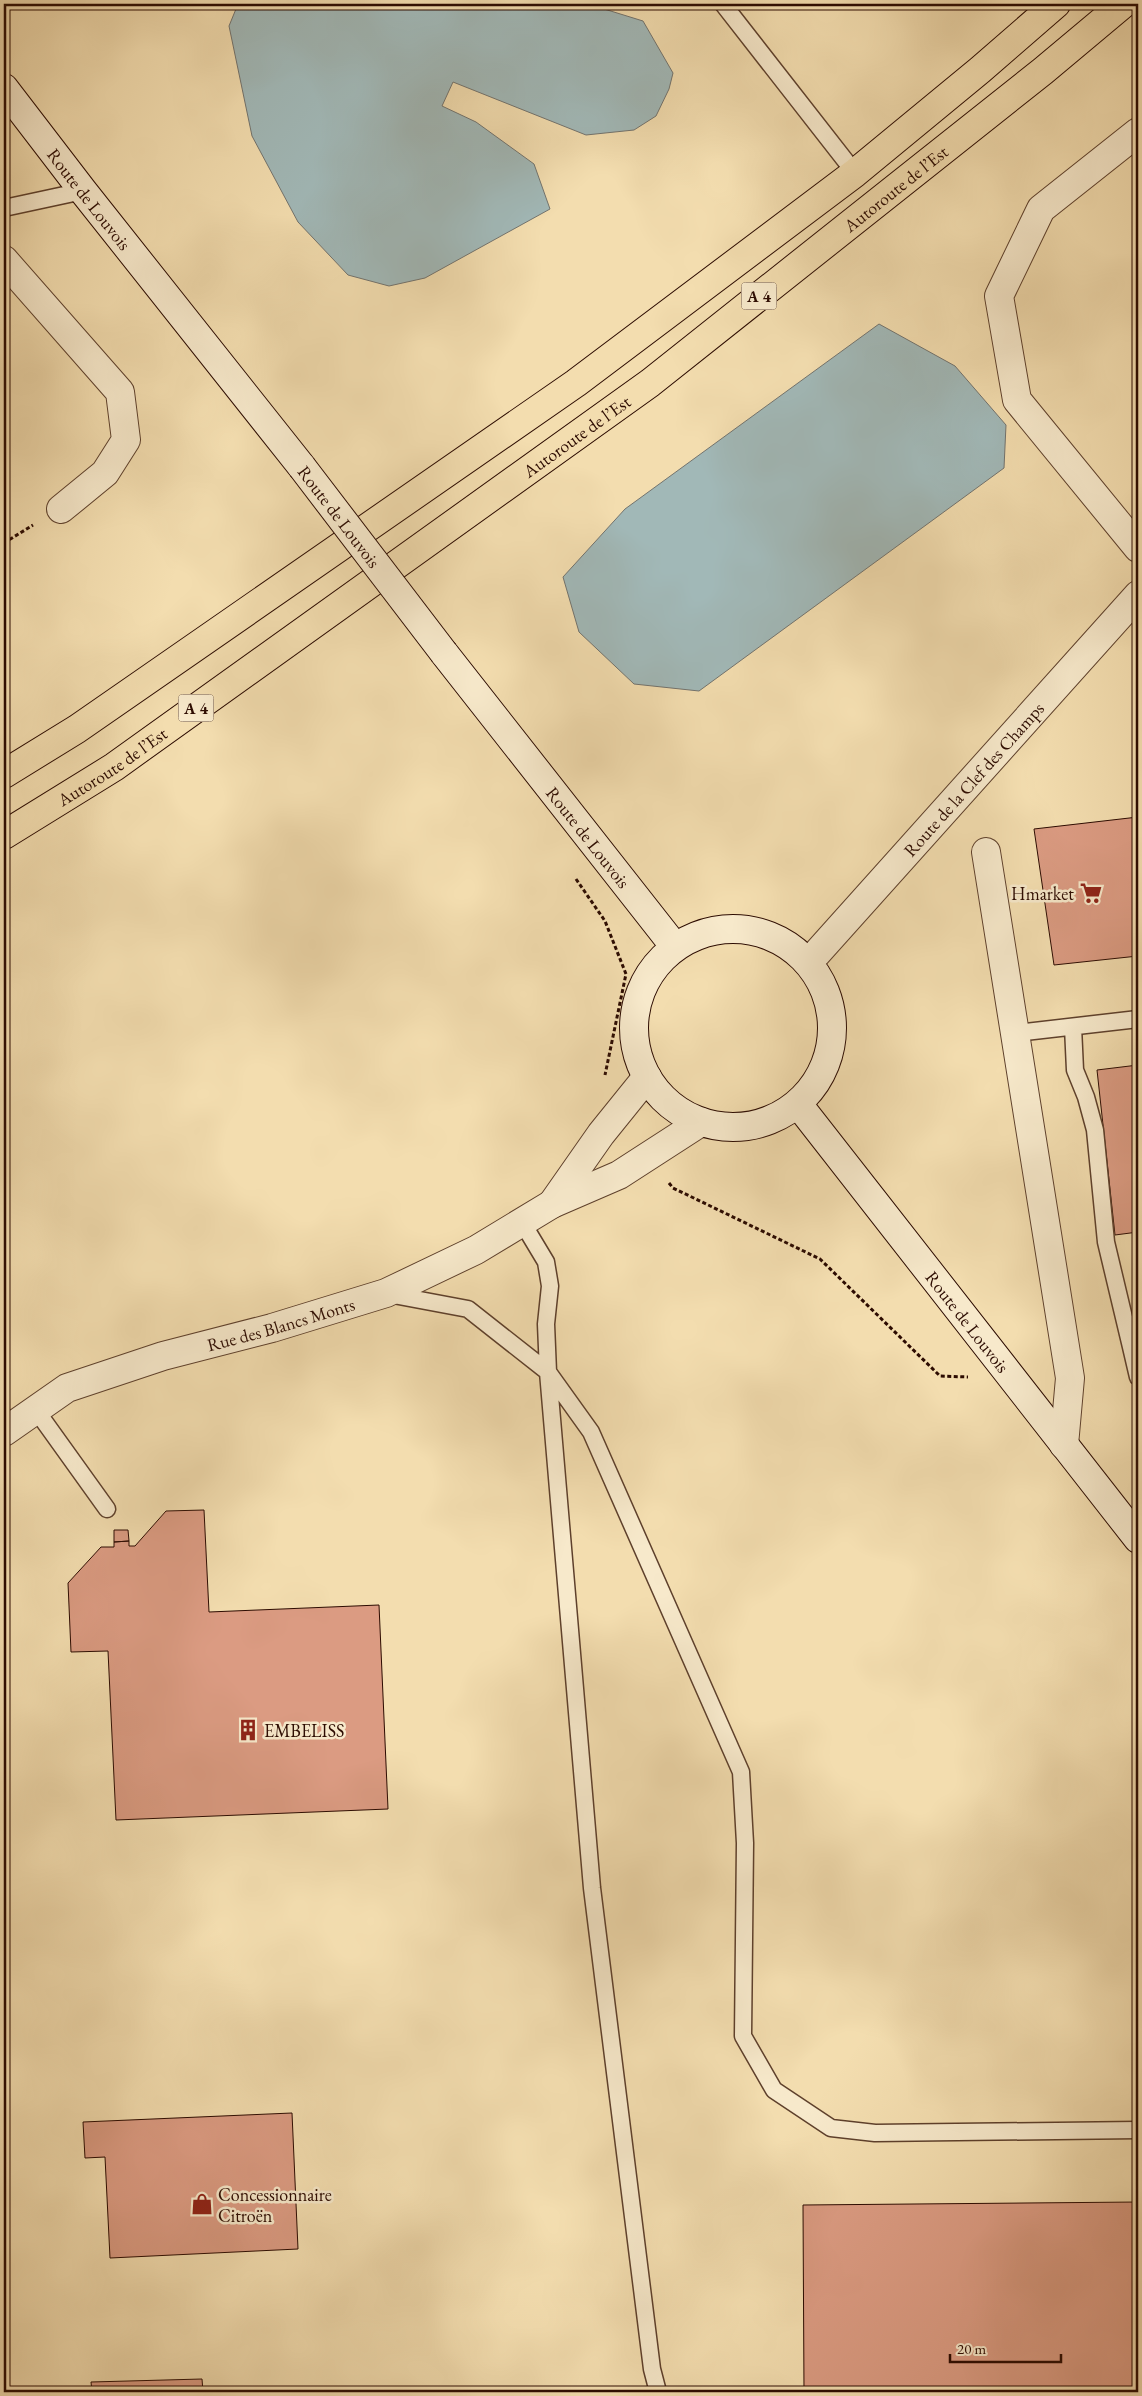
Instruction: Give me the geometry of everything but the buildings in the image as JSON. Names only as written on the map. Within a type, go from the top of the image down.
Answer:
[{"type":"highway","name":"A 4","points":[[4,774],[77,728],[576,383],[855,173],[980,70],[1056,4]]},
{"type":"highway","name":"Autoroute de l’Est","points":[[4,836],[114,767],[650,383],[1036,77],[1123,4]]},
{"type":"street","name":"Route de Louvois","points":[[4,88],[675,946]]},
{"type":"street","points":[[1138,132],[1042,209],[998,296],[1017,400],[1138,548]]},
{"type":"street","points":[[4,260],[120,392],[126,440],[105,473],[61,509]]},
{"type":"street","name":"Route de la Clef des Champs","points":[[809,962],[1138,595]]},
{"type":"street","points":[[986,852],[1070,1378],[1064,1445]]},
{"type":"street","points":[[731,928],[759,931],[787,943],[809,962],[825,989],[833,1019],[830,1051],[818,1080],[798,1104],[768,1121],[735,1128],[701,1122],[679,1112],[661,1097],[647,1077],[638,1058],[634,1040],[634,1021],[640,993],[654,967],[675,946],[701,933],[731,928]]},
{"type":"street","name":"Rue des Blancs Monts","points":[[552,1204],[617,1114],[647,1077]]},
{"type":"street","name":"Route de Louvois","points":[[798,1104],[1138,1539]]},
{"type":"street","name":"Rue des Blancs Monts","points":[[4,1432],[67,1388],[163,1356],[272,1328],[386,1294],[476,1250],[552,1204],[619,1175],[701,1122]]},
{"type":"lane","points":[[723,4],[855,173]]},
{"type":"lane","points":[[4,208],[83,191]]},
{"type":"lane","points":[[1016,1033],[1138,1019]]},
{"type":"lane","points":[[1073,1027],[1075,1070],[1086,1097],[1095,1130],[1106,1242],[1138,1377]]},
{"type":"lane","points":[[522,1222],[546,1262],[550,1286],[546,1324],[548,1372],[592,1888],[652,2368],[658,2392]]},
{"type":"lane","points":[[386,1294],[468,1309],[548,1372],[590,1432],[741,1772],[745,1843],[743,2036],[774,2090],[831,2128],[875,2133],[1138,2130]]},
{"type":"lane","points":[[1131,1347],[1138,1328]]},
{"type":"lane","points":[[36,1410],[107,1509]]},
{"type":"path","points":[[571,872],[605,921],[626,974],[601,1089],[617,1114]]},
{"type":"path","points":[[652,1154],[672,1188],[820,1259],[940,1376],[1012,1378]]},
{"type":"water","points":[[238,4],[588,4],[643,21],[673,73],[669,89],[656,116],[634,130],[586,135],[453,82],[442,106],[476,122],[534,164],[550,209],[425,278],[389,286],[348,275],[298,222],[252,136],[229,26]]},
{"type":"water","points":[[879,324],[955,366],[1006,425],[1004,468],[699,691],[634,684],[579,632],[563,577],[625,509]]},
{"type":"place","name":"Hmarket","points":[[1091,893]]},
{"type":"place","name":"EMBELISS","points":[[248,1730]]},
{"type":"place","name":"Concessionnaire Citroën","points":[[202,2204]]}]
